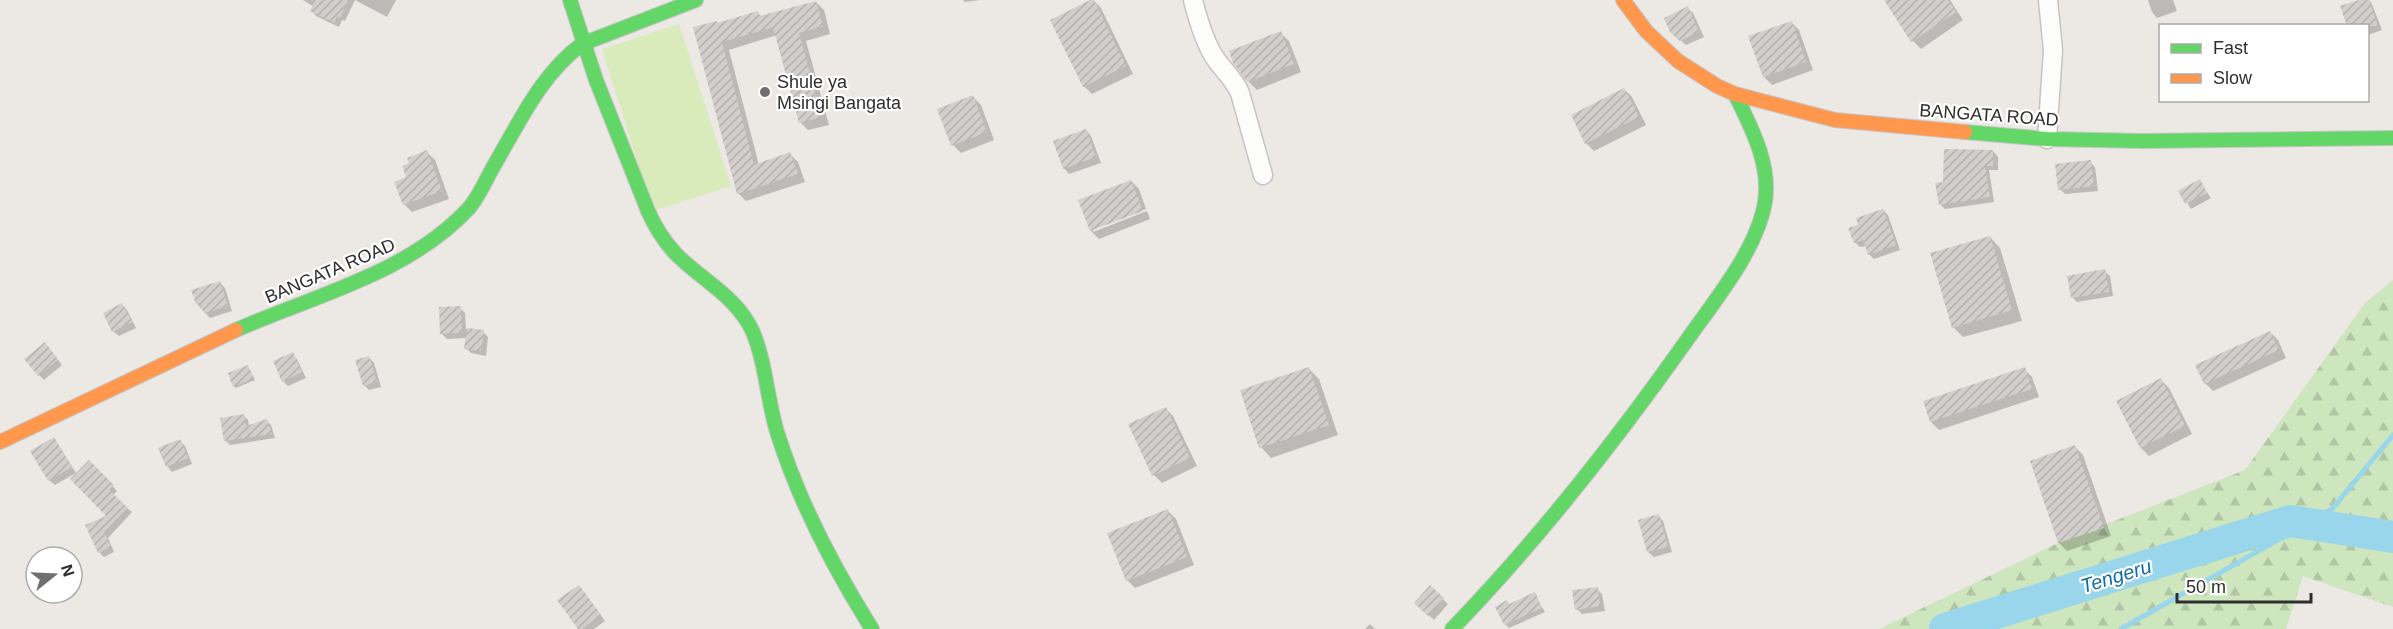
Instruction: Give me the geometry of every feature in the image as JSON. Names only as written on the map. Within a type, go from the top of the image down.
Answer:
[{"type":"street","points":[[570,0],[582,44],[649,212],[665,241],[680,257],[718,286],[738,306],[753,332],[776,428],[792,479],[815,530],[872,629]]},
{"type":"street","name":"BANGATA ROAD","points":[[0,442],[237,329],[391,267],[431,243],[470,207],[542,85],[567,56],[582,44],[696,0]]},
{"type":"street","points":[[1193,0],[1202,31],[1215,57],[1235,82],[1240,93],[1263,175]]},
{"type":"street","name":"BANGATA ROAD","points":[[1623,0],[1646,31],[1678,61],[1717,86],[1735,94],[1835,120],[2047,138],[2143,141],[2393,138]]},
{"type":"street","points":[[2047,138],[2054,50],[2048,0]]},
{"type":"street","points":[[1452,629],[1531,546],[1595,467],[1696,326],[1751,241],[1764,203],[1766,175],[1758,143],[1735,94]]},
{"type":"green space","points":[[679,24],[731,186],[653,211],[602,49]]},
{"type":"green space","points":[[2393,280],[2393,607],[2303,576],[2286,629],[1879,629],[2058,543],[2245,470],[2365,303]]},
{"type":"building","points":[[311,0],[348,0],[340,18],[337,16],[334,23],[310,11],[314,2]]},
{"type":"building","points":[[1094,0],[1126,66],[1083,87],[1050,20]]},
{"type":"building","points":[[1884,0],[1948,0],[1956,12],[1911,42]]},
{"type":"building","points":[[2359,0],[2369,0],[2378,26],[2346,24],[2340,6]]},
{"type":"building","points":[[816,1],[823,27],[799,33],[822,117],[799,123],[773,27],[722,42],[754,165],[790,152],[798,174],[737,194],[693,27],[717,21],[717,23],[758,11],[759,16]]},
{"type":"building","points":[[1688,6],[1699,32],[1680,41],[1670,32],[1664,18]]},
{"type":"building","points":[[1792,21],[1806,62],[1763,77],[1748,36]]},
{"type":"building","points":[[1281,31],[1294,64],[1247,82],[1233,63],[1229,51]]},
{"type":"building","points":[[1624,88],[1639,117],[1585,144],[1571,115]]},
{"type":"building","points":[[973,95],[987,132],[951,146],[937,109]]},
{"type":"building","points":[[1086,129],[1096,157],[1063,169],[1053,141]]},
{"type":"building","points":[[1944,149],[1993,150],[1993,166],[1985,166],[1990,197],[1939,205],[1935,183],[1943,182]]},
{"type":"building","points":[[427,150],[442,191],[403,205],[394,182],[406,177],[402,166],[409,163],[407,158]]},
{"type":"building","points":[[2091,160],[2094,186],[2058,190],[2055,164]]},
{"type":"building","points":[[2200,179],[2207,193],[2185,204],[2178,191]]},
{"type":"building","points":[[1131,180],[1143,211],[1090,231],[1078,200]]},
{"type":"building","points":[[1883,209],[1896,245],[1868,255],[1863,240],[1854,243],[1848,228],[1858,225],[1856,218]]},
{"type":"building","points":[[1990,236],[2012,310],[1952,328],[1930,253]]},
{"type":"building","points":[[2105,269],[2109,292],[2071,298],[2067,276]]},
{"type":"building","points":[[220,281],[228,306],[204,313],[200,303],[196,304],[191,290]]},
{"type":"building","points":[[122,303],[132,322],[112,332],[103,313]]},
{"type":"building","points":[[461,306],[462,333],[440,334],[439,307]]},
{"type":"building","points":[[467,328],[484,330],[481,351],[464,349]]},
{"type":"building","points":[[2270,331],[2279,350],[2204,384],[2195,365]]},
{"type":"building","points":[[45,342],[58,360],[38,376],[24,359]]},
{"type":"building","points":[[293,352],[302,372],[282,382],[273,361]]},
{"type":"building","points":[[369,356],[377,382],[363,386],[355,360]]},
{"type":"building","points":[[248,365],[254,378],[233,387],[228,373]]},
{"type":"building","points":[[1309,367],[1329,425],[1259,448],[1240,390]]},
{"type":"building","points":[[2025,367],[2032,389],[1930,422],[1923,401]]},
{"type":"building","points":[[2161,378],[2185,426],[2140,448],[2116,401]]},
{"type":"building","points":[[1166,407],[1190,458],[1152,476],[1128,424]]},
{"type":"building","points":[[244,414],[246,426],[267,419],[272,434],[224,441],[220,418]]},
{"type":"building","points":[[54,437],[72,467],[48,481],[30,451]]},
{"type":"building","points":[[180,439],[188,458],[166,467],[158,448]]},
{"type":"building","points":[[2075,445],[2104,528],[2058,543],[2030,461]]},
{"type":"building","points":[[89,460],[114,485],[109,490],[127,507],[129,506],[104,532],[111,547],[98,553],[85,525],[106,516],[70,479]]},
{"type":"building","points":[[1168,509],[1187,557],[1126,581],[1107,533]]},
{"type":"building","points":[[1659,514],[1668,547],[1647,552],[1638,520]]},
{"type":"building","points":[[579,585],[601,615],[582,629],[578,629],[557,600]]},
{"type":"building","points":[[1430,585],[1444,598],[1428,616],[1414,603]]},
{"type":"building","points":[[1598,587],[1600,606],[1575,610],[1572,590]]},
{"type":"building","points":[[1535,592],[1542,608],[1504,625],[1495,607],[1507,600],[1509,604]]},
{"type":"waterway","points":[[2121,629],[2332,509],[2393,435]]},
{"type":"waterway","name":"Tengeru","points":[[1945,629],[2290,521],[2393,537]]},
{"type":"traffic: fast","points":[[570,0],[596,80],[654,223],[663,239],[675,253],[727,297],[752,330],[757,342],[777,432],[806,509],[844,582],[872,629]]},
{"type":"traffic: fast","points":[[236,330],[359,281],[418,250],[445,231],[472,204],[531,102],[567,56],[582,44],[696,0]]},
{"type":"traffic: fast","points":[[1452,629],[1546,525],[1604,453],[1710,308],[1744,256],[1760,220],[1766,188],[1758,146],[1735,94]]},
{"type":"traffic: fast","points":[[1965,132],[2047,139],[2143,141],[2393,138]]},
{"type":"traffic: slow","points":[[1623,0],[1646,31],[1678,61],[1717,86],[1735,94],[1835,120],[1965,132]]},
{"type":"traffic: slow","points":[[0,442],[236,330]]},
{"type":"place","name":"Shule ya Msingi Bangata","points":[[765,92]]}]
